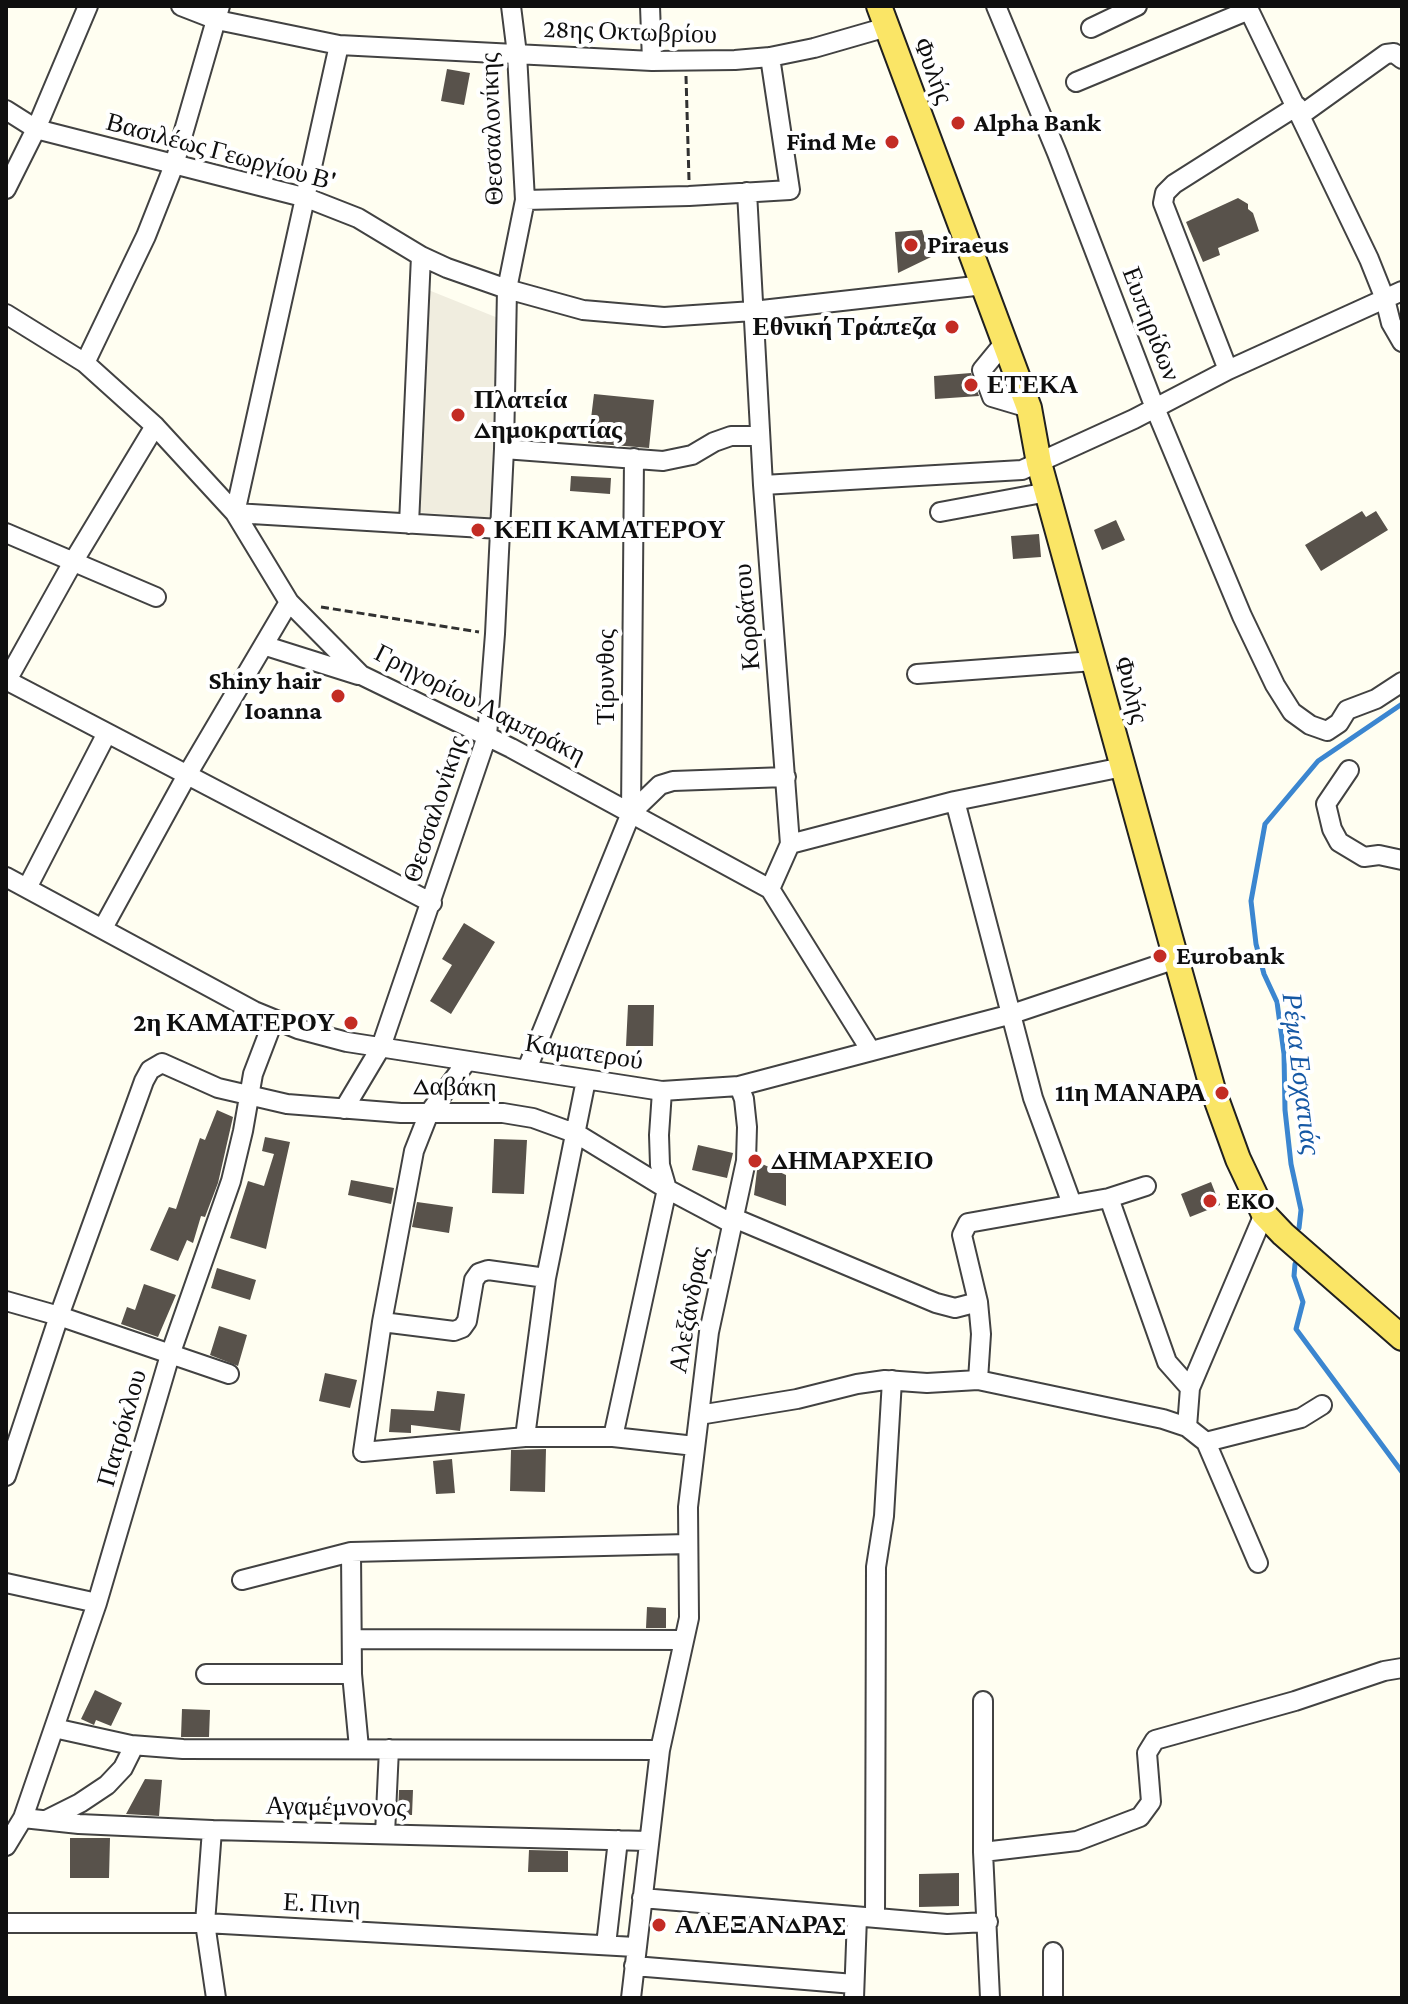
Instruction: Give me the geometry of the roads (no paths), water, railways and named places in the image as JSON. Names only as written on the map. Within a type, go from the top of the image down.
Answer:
[{"type":"main road","name":"Φυλής","points":[[883,17],[1029,408],[1039,463],[1176,959],[1238,1159],[1264,1214],[1402,1338]]},
{"type":"street","points":[[6,189],[36,129],[88,6]]},
{"type":"street","name":"28ης Οκτωβρίου","points":[[181,6],[339,45],[686,62],[770,57],[814,48],[883,17]]},
{"type":"street","name":"Θεσσαλονίκης","points":[[344,1109],[381,1047],[487,736],[504,449],[507,289],[525,200],[517,54],[511,6]]},
{"type":"street","points":[[650,6],[652,61]]},
{"type":"street","name":"Ευπηρίδων","points":[[996,6],[1057,153],[1155,408],[1228,370],[1393,295]]},
{"type":"street","points":[[1091,28],[1137,6]]},
{"type":"street","points":[[1076,82],[1248,8],[1369,259],[1393,295],[1391,323],[1402,342]]},
{"type":"street","points":[[85,363],[146,236],[174,165],[218,13]]},
{"type":"street","points":[[339,45],[235,513],[500,529]]},
{"type":"street","points":[[1228,370],[1163,203],[1165,193],[1174,184],[1386,54],[1394,53],[1402,59]]},
{"type":"street","points":[[525,200],[790,190],[770,57]]},
{"type":"street","name":"Βασιλέως Γεωργίου Β'","points":[[6,110],[36,129],[307,198],[358,218],[421,256],[507,289],[583,310],[664,317],[753,311],[984,285]]},
{"type":"street","name":"Κορδάτου","points":[[747,192],[763,485],[790,844],[770,889]]},
{"type":"street","points":[[409,524],[421,256]]},
{"type":"street","name":"Γρηγορίου Λαμπράκη","points":[[6,314],[85,363],[155,426],[235,513],[289,602],[361,675],[487,736],[770,889],[871,1051]]},
{"type":"street","points":[[763,485],[1022,470],[1155,408],[1242,616],[1275,685],[1292,712],[1310,725],[1327,731],[1339,723],[1347,710],[1376,699],[1402,682]]},
{"type":"street","points":[[155,426],[6,681],[432,903]]},
{"type":"street","points":[[504,449],[663,461],[682,458],[731,436],[760,436]]},
{"type":"street","name":"Τίρυνθος","points":[[527,1069],[631,813],[634,458]]},
{"type":"street","points":[[940,512],[1048,492]]},
{"type":"street","points":[[6,533],[156,597]]},
{"type":"street","points":[[103,928],[187,775],[266,646],[289,602]]},
{"type":"street","points":[[266,646],[361,675]]},
{"type":"street","points":[[917,674],[1094,661]]},
{"type":"street","points":[[27,888],[107,733]]},
{"type":"street","points":[[790,844],[955,801],[1123,767]]},
{"type":"street","points":[[1349,770],[1326,804],[1332,829],[1339,842],[1364,857],[1379,855],[1402,860]]},
{"type":"street","points":[[631,813],[660,785],[673,781],[786,777]]},
{"type":"street","points":[[955,801],[1033,1098],[1072,1204]]},
{"type":"street","name":"Καματερού","points":[[6,877],[254,1011],[298,1029],[381,1047],[662,1091],[739,1086],[1012,1014],[1176,959]]},
{"type":"street","name":"Πατρόκλου","points":[[6,1846],[23,1818],[97,1603],[170,1355],[231,1181],[253,1074],[274,1019]]},
{"type":"street","points":[[467,1061],[429,1113],[414,1151],[382,1322],[363,1452],[525,1437],[613,1437],[695,1446]]},
{"type":"street","name":"Δαβάκη","points":[[59,1316],[144,1081],[150,1070],[158,1065],[168,1065],[218,1088],[287,1104],[521,1115],[577,1134],[667,1189],[734,1221],[936,1303],[955,1308],[978,1302]]},
{"type":"street","points":[[525,1437],[546,1278],[586,1080]]},
{"type":"street","name":"Αλεξάνδρας","points":[[631,1998],[660,1750],[689,1606],[688,1507],[714,1299],[746,1161],[747,1127],[744,1099],[739,1086]]},
{"type":"street","points":[[613,1437],[667,1189],[660,1165],[662,1091]]},
{"type":"street","points":[[978,1380],[981,1334],[978,1302],[962,1235],[968,1223],[1109,1198],[1146,1186]]},
{"type":"street","points":[[1109,1198],[1167,1362],[1190,1388]]},
{"type":"street","points":[[1187,1427],[1190,1388],[1264,1214]]},
{"type":"street","points":[[382,1322],[454,1331],[462,1328],[467,1321],[474,1280],[479,1273],[488,1270],[546,1278]]},
{"type":"street","points":[[6,1301],[229,1374]]},
{"type":"street","points":[[6,1476],[59,1316]]},
{"type":"street","points":[[699,1415],[797,1399],[857,1384],[892,1380],[927,1383],[978,1380],[1163,1419],[1187,1427],[1206,1442],[1258,1563]]},
{"type":"street","points":[[634,1966],[854,1991],[866,1918],[876,1567],[884,1516],[892,1380]]},
{"type":"street","points":[[1206,1442],[1301,1418],[1322,1405]]},
{"type":"street","points":[[242,1580],[351,1552],[688,1544]]},
{"type":"street","points":[[351,1552],[352,1674],[359,1748]]},
{"type":"street","points":[[6,1583],[97,1603]]},
{"type":"street","points":[[352,1639],[684,1640]]},
{"type":"street","points":[[983,1852],[1077,1841],[1140,1817],[1151,1802],[1147,1753],[1155,1740],[1402,1668]]},
{"type":"street","points":[[206,1674],[352,1674]]},
{"type":"street","points":[[983,1701],[983,1852],[990,1998]]},
{"type":"street","points":[[54,1728],[131,1745],[183,1749],[660,1750]]},
{"type":"street","points":[[46,1820],[107,1785],[123,1768],[132,1750],[131,1745]]},
{"type":"street","points":[[385,1834],[389,1749]]},
{"type":"street","name":"Αγαμέμνονος","points":[[23,1818],[212,1830],[648,1841]]},
{"type":"street","points":[[212,1830],[205,1923],[216,1998]]},
{"type":"street","points":[[606,1945],[618,1840]]},
{"type":"street","points":[[642,1898],[866,1918],[961,1924],[988,1922]]},
{"type":"street","name":"Ε. Πινη","points":[[6,1923],[205,1923],[635,1947]]},
{"type":"street","points":[[1053,1952],[1053,1998]]},
{"type":"waterway","name":"Ρέμα Εσχατιάς","points":[[1299,1228],[1301,1210],[1291,1164],[1285,1110],[1284,1054],[1277,1002],[1264,974],[1256,944],[1251,901],[1265,824],[1318,761],[1402,704]]},
{"type":"waterway","name":"Ρέμα Εσχατιάς","points":[[1295,1264],[1294,1276],[1303,1302],[1296,1329],[1402,1472]]},
{"type":"place","name":"Alpha Bank","points":[[958,123]]},
{"type":"place","name":"Find Me","points":[[892,142]]},
{"type":"place","name":"Piraeus","points":[[911,245]]},
{"type":"place","name":"Εθνική Τράπεζα","points":[[952,327]]},
{"type":"place","name":"ΕΤΕΚΑ","points":[[971,385]]},
{"type":"place","name":"Πλατεία Δημοκρατίας","points":[[458,415]]},
{"type":"place","name":"ΚΕΠ ΚΑΜΑΤΕΡΟΥ","points":[[478,530]]},
{"type":"place","name":"Shiny hair Ioanna","points":[[338,696]]},
{"type":"place","name":"Eurobank","points":[[1160,956]]},
{"type":"place","name":"2η ΚΑΜΑΤΕΡΟΥ","points":[[351,1023]]},
{"type":"place","name":"11η ΜΑΝΑΡΑ","points":[[1222,1093]]},
{"type":"place","name":"ΔΗΜΑΡΧΕΙΟ","points":[[755,1161]]},
{"type":"place","name":"EKO","points":[[1210,1201]]},
{"type":"place","name":"ΑΛΕΞΑΝΔΡΑΣ","points":[[659,1925]]}]
